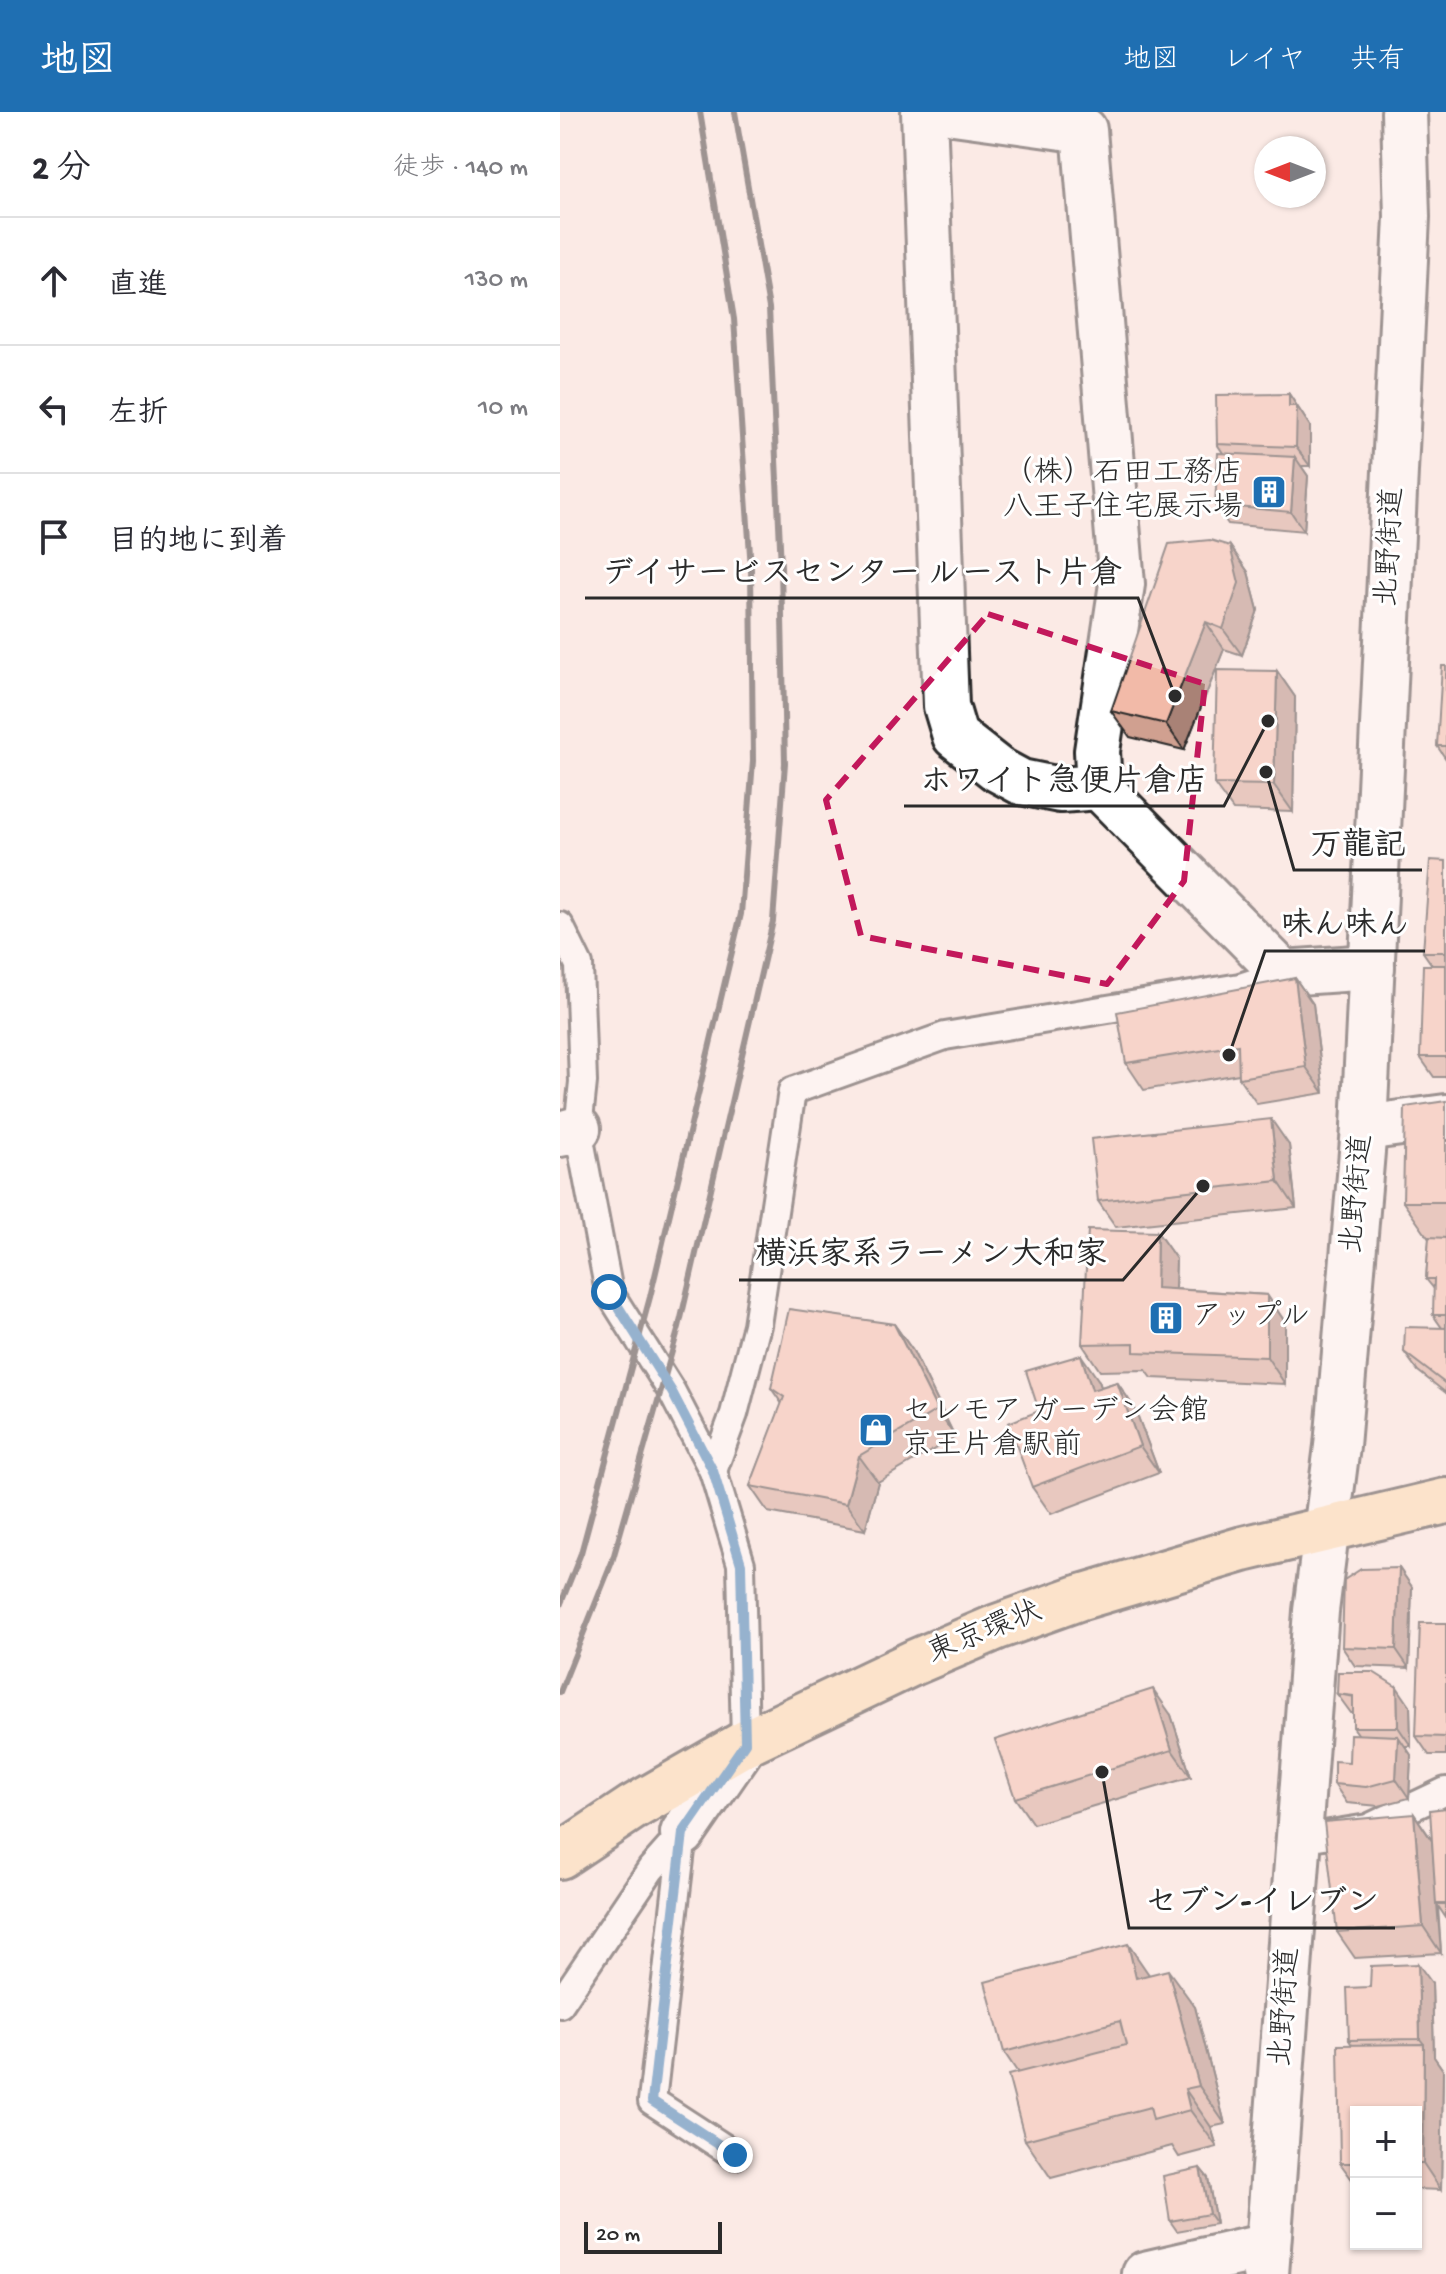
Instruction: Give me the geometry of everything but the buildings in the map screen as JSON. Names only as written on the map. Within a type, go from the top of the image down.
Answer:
[{"type":"highway","name":"東京環状","points":[[560,1856],[632,1808],[745,1743],[915,1662],[997,1627],[1078,1598],[1243,1549],[1446,1501]]},
{"type":"street","points":[[924,112],[946,706],[955,736],[1021,782],[1060,790],[1099,787]]},
{"type":"street","points":[[954,112],[1084,130],[1122,584],[1097,751],[1099,787],[1283,973],[1372,967]]},
{"type":"street","name":"北野街道","points":[[1267,2260],[1316,1611],[1337,1446],[1364,1128],[1407,217],[1404,112]]},
{"type":"street","points":[[1364,1128],[1446,1117]]},
{"type":"street","points":[[683,1833],[745,1743]]},
{"type":"street","points":[[1145,2274],[1267,2260]]},
{"type":"lane","points":[[560,926],[579,965],[583,1082],[569,1132],[609,1292],[672,1392],[713,1471],[741,1564],[745,1743]]},
{"type":"lane","points":[[713,1471],[734,1414],[757,1325],[792,1091],[945,1036],[1240,987],[1283,973]]},
{"type":"lane","points":[[1299,1839],[1368,1828],[1446,1791]]},
{"type":"lane","points":[[560,2004],[651,1869],[683,1833]]},
{"type":"lane","points":[[683,1833],[652,2101],[735,2155]]},
{"type":"highlighted area","points":[[988,614],[1205,684],[1184,881],[1107,984],[861,936],[826,800]]},
{"type":"railway","points":[[560,1606],[581,1553],[650,1297],[741,914],[753,761],[751,569],[734,319],[700,112]]},
{"type":"railway","points":[[560,1692],[612,1562],[679,1327],[773,921],[785,763],[781,567],[769,308],[735,112]]},
{"type":"place","name":"（株）石田工務店 八王子住宅展示場","points":[[1269,492]]},
{"type":"place","name":"デイサービスセンター ルースト片倉","points":[[1175,696]]},
{"type":"place","name":"ホワイト急便片倉店","points":[[1268,721]]},
{"type":"place","name":"万龍記","points":[[1266,772]]},
{"type":"place","name":"味ん味ん","points":[[1229,1055]]},
{"type":"place","name":"横浜家系ラーメン大和家","points":[[1203,1186]]},
{"type":"place","name":"アップル","points":[[1166,1318]]},
{"type":"place","name":"セレモア ガーデン会館 京王片倉駅前","points":[[876,1430]]},
{"type":"place","name":"セブン-イレブン","points":[[1102,1772]]},
{"type":"route","points":[[609,1292],[672,1392],[713,1471],[741,1564],[745,1743],[683,1833],[652,2101],[735,2155]]}]
